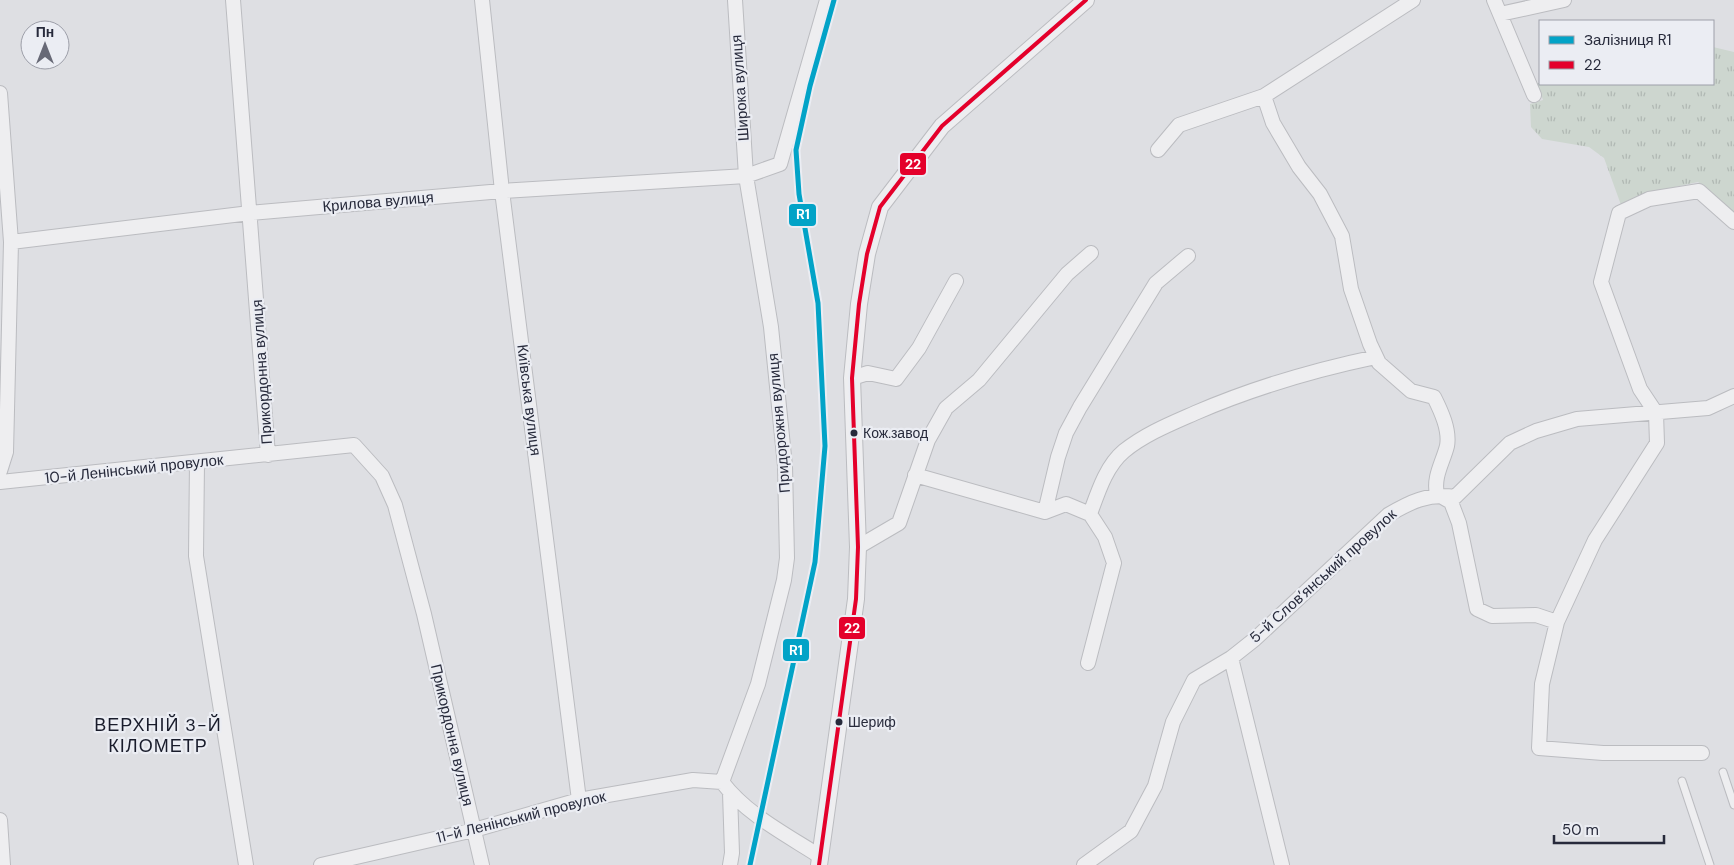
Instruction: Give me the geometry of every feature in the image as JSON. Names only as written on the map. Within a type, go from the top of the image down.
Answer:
[{"type":"street","name":"Прикордонна вулиця","points":[[233,0],[268,454],[354,445],[382,476],[395,505],[424,614],[482,865]]},
{"type":"street","name":"Київська вулиця","points":[[482,0],[502,191],[579,800]]},
{"type":"street","name":"Широка вулиця","points":[[734,0],[746,176]]},
{"type":"street","points":[[746,176],[780,164],[827,0]]},
{"type":"street","points":[[726,788],[760,818],[820,861],[856,599],[858,547],[852,378],[866,256],[880,207],[942,126],[1086,0]]},
{"type":"street","points":[[1158,150],[1179,125],[1264,96],[1413,0]]},
{"type":"street","points":[[1494,0],[1534,95]]},
{"type":"street","points":[[1500,14],[1564,0]]},
{"type":"street","points":[[0,93],[11,242],[6,452],[0,471]]},
{"type":"street","points":[[1264,96],[1273,123],[1299,167],[1320,194],[1342,236],[1351,289],[1379,363],[1411,391],[1434,398],[1444,417],[1448,443],[1435,484],[1437,494],[1451,502],[1459,523],[1477,609],[1492,616],[1536,615],[1557,622]]},
{"type":"street","name":"Крилова вулиця","points":[[11,242],[250,213],[502,191],[746,176]]},
{"type":"street","name":"Придорожня вулиця","points":[[730,865],[732,853],[726,788],[758,684],[784,580],[787,558],[785,466],[771,327],[746,176]]},
{"type":"street","points":[[1702,752],[1603,752],[1539,748],[1542,684],[1557,622],[1595,540],[1656,443],[1656,413],[1640,389],[1602,282],[1619,213],[1649,199],[1699,190],[1734,222]]},
{"type":"street","points":[[858,547],[899,523],[928,440],[946,408],[979,380],[1067,274],[1091,253]]},
{"type":"street","points":[[1045,512],[1066,433],[1080,407],[1156,283],[1188,256]]},
{"type":"street","points":[[852,378],[868,373],[896,379],[919,348],[956,281]]},
{"type":"street","points":[[1090,514],[1100,486],[1117,459],[1124,452],[1160,428],[1237,395],[1324,368],[1376,357]]},
{"type":"street","points":[[1656,413],[1708,408],[1734,396]]},
{"type":"street","name":"5-й Слов’янський провулок","points":[[1084,865],[1132,831],[1155,786],[1173,722],[1194,680],[1231,658],[1388,515],[1413,500],[1437,494],[1455,497],[1510,443],[1536,431],[1577,419],[1656,413]]},
{"type":"street","name":"10-й Ленінський провулок","points":[[0,482],[268,454]]},
{"type":"street","points":[[197,462],[196,556],[246,865]]},
{"type":"street","points":[[915,475],[1045,512],[1066,504],[1090,514],[1104,537],[1114,563],[1088,663]]},
{"type":"street","points":[[1231,658],[1282,865]]},
{"type":"street","name":"11-й Ленінський провулок","points":[[321,865],[474,830],[579,800],[693,780],[726,788]]},
{"type":"street","points":[[0,820],[3,865]]},
{"type":"lane","points":[[1723,772],[1734,805]]},
{"type":"lane","points":[[1682,781],[1710,865]]},
{"type":"green space","points":[[1714,47],[1734,52],[1734,213],[1698,182],[1647,193],[1621,205],[1604,158],[1589,147],[1542,139],[1531,127],[1530,104],[1543,100],[1537,83],[1539,85],[1714,85]]},
{"type":"rail line","name":"R1","points":[[750,865],[815,562],[825,446],[818,303],[799,194],[796,150],[810,86],[834,0]]},
{"type":"transit line","name":"22","points":[[819,865],[856,599],[858,547],[852,378],[859,304],[867,254],[880,207],[942,126],[1086,0]]},
{"type":"place","name":"Кож.завод","points":[[854,433]]},
{"type":"place","name":"Шериф","points":[[839,722]]},
{"type":"district","name":"ВЕРХНІЙ 3-Й КІЛОМЕТР","points":[[158,735]]}]
